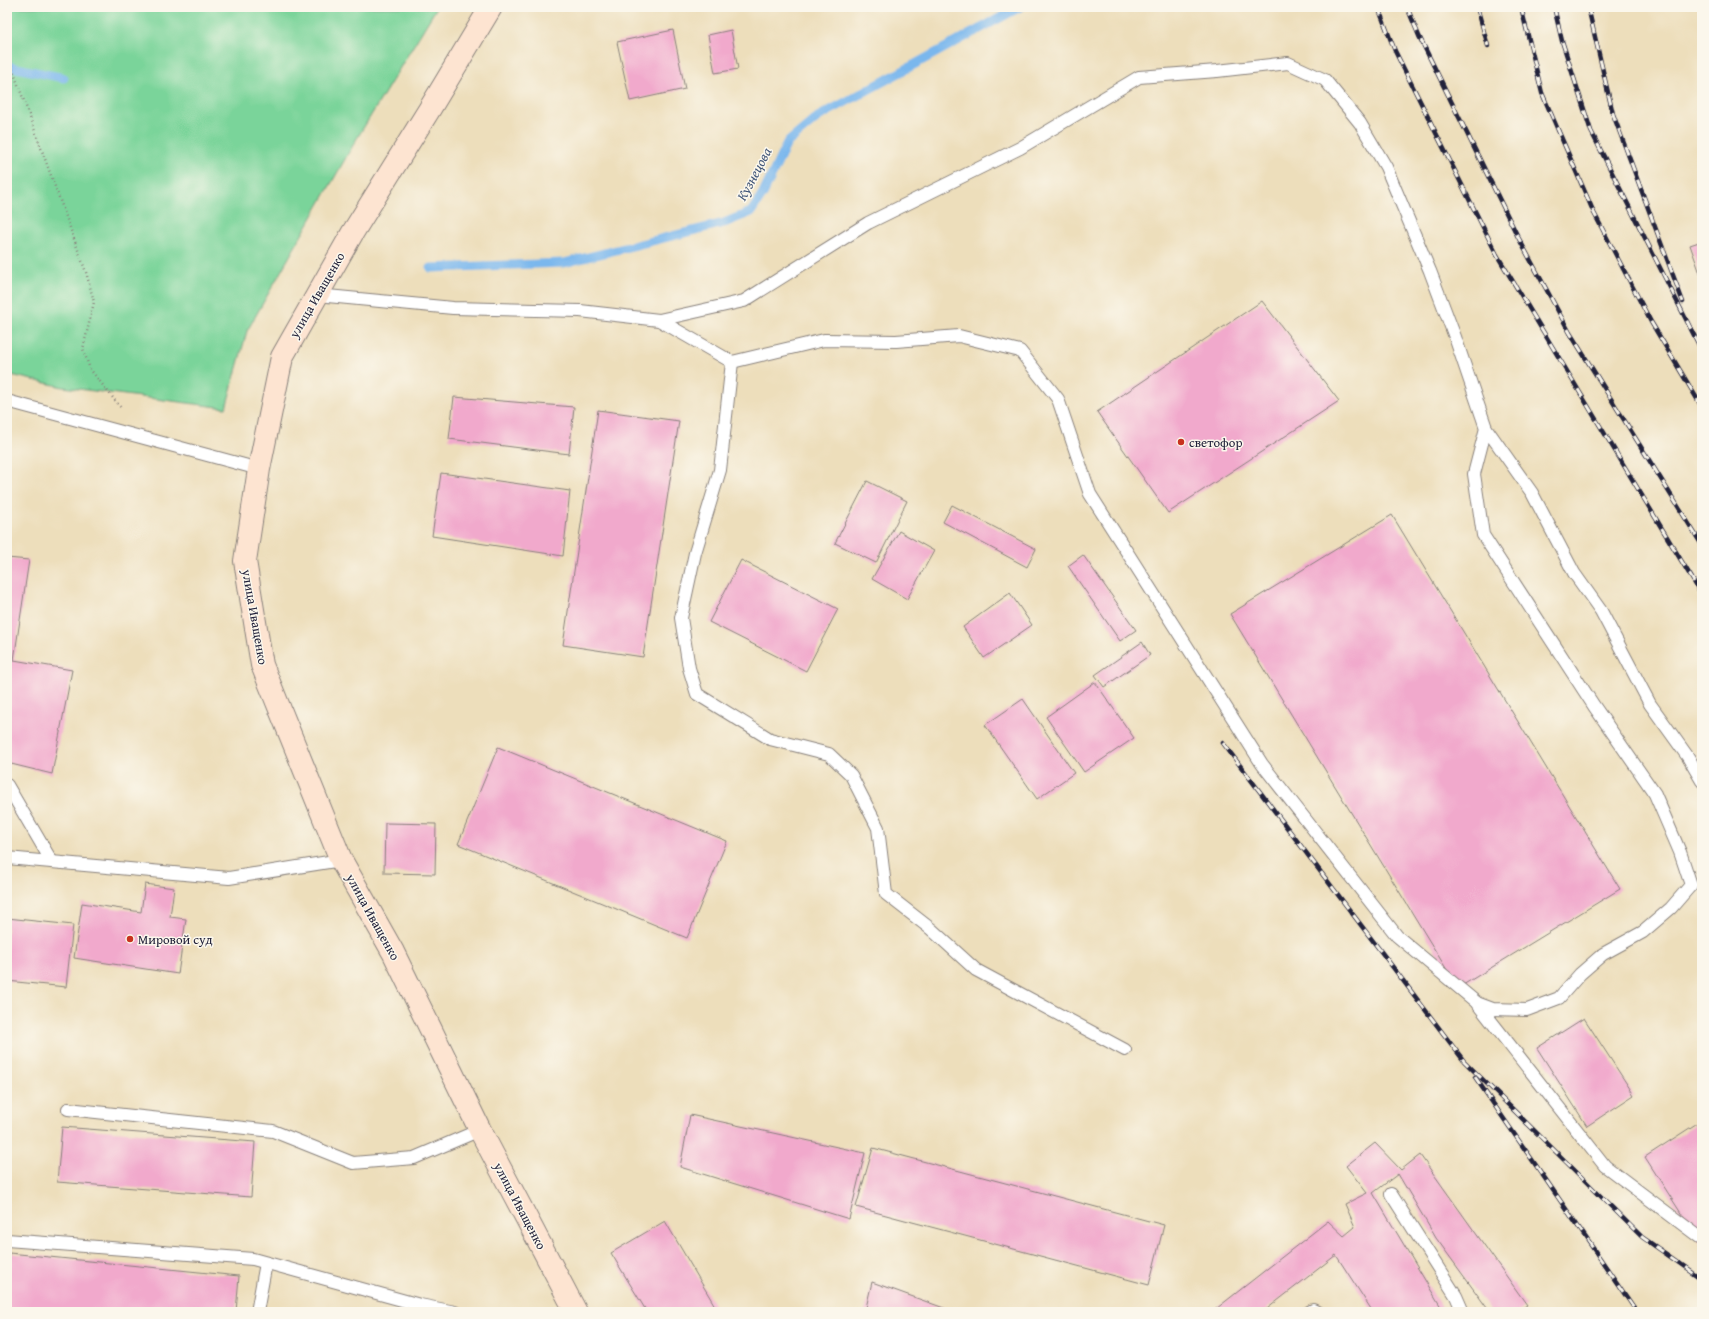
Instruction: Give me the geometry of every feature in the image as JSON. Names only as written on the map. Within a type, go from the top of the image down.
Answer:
[{"type":"main road","name":"улица Иващенко","points":[[491,7],[353,232],[282,357],[259,469],[245,561],[262,665],[341,860],[393,952],[480,1130],[576,1312]]},
{"type":"lane","points":[[317,295],[453,308],[580,311],[659,320],[744,301],[868,223],[1020,148],[1139,77],[1217,72],[1288,63],[1325,80],[1360,124],[1386,167],[1455,337],[1486,428],[1532,493],[1574,573],[1601,611],[1650,704],[1688,757],[1702,781]]},
{"type":"lane","points":[[659,320],[732,362],[824,340],[896,341],[959,336],[1020,351],[1058,399],[1090,494],[1262,764],[1397,936],[1476,1002],[1605,1166],[1702,1239]]},
{"type":"lane","points":[[732,362],[720,470],[695,553],[681,618],[689,668],[697,694],[770,739],[829,754],[851,776],[878,828],[886,894],[930,929],[976,970],[1125,1050]]},
{"type":"lane","points":[[7,401],[259,469]]},
{"type":"lane","points":[[1476,1002],[1493,1009],[1527,1010],[1559,998],[1580,974],[1603,954],[1643,932],[1671,908],[1691,885],[1680,852],[1655,794],[1594,706],[1483,535],[1474,474],[1486,428]]},
{"type":"lane","points":[[7,785],[52,862]]},
{"type":"lane","points":[[7,858],[229,878],[341,860]]},
{"type":"lane","points":[[68,1109],[273,1131],[353,1163],[414,1158],[480,1130]]},
{"type":"lane","points":[[1391,1194],[1456,1296],[1463,1312]]},
{"type":"lane","points":[[7,1240],[253,1259],[420,1305],[455,1312]]},
{"type":"lane","points":[[257,1312],[266,1263]]},
{"type":"lane","points":[[1309,1312],[1312,1310],[1317,1312]]},
{"type":"path","points":[[7,54],[86,272],[94,302],[82,349],[90,369],[143,437]]},
{"type":"green space","points":[[7,7],[437,7],[356,140],[247,331],[226,408],[63,387],[7,374]]},
{"type":"building","points":[[673,30],[685,89],[630,101],[617,42]]},
{"type":"building","points":[[731,30],[738,69],[715,73],[708,35]]},
{"type":"building","points":[[1702,241],[1702,279],[1690,245]]},
{"type":"building","points":[[1262,301],[1339,401],[1168,513],[1097,412]]},
{"type":"building","points":[[454,397],[574,407],[569,454],[449,439]]},
{"type":"building","points":[[598,410],[679,421],[643,657],[563,645]]},
{"type":"building","points":[[441,473],[570,491],[563,556],[432,536]]},
{"type":"building","points":[[867,481],[907,501],[876,563],[835,543]]},
{"type":"building","points":[[952,505],[1036,549],[1027,567],[943,522]]},
{"type":"building","points":[[1392,515],[1620,889],[1458,988],[1230,614]]},
{"type":"building","points":[[899,531],[934,551],[907,599],[872,579]]},
{"type":"building","points":[[1083,555],[1136,630],[1120,641],[1068,566]]},
{"type":"building","points":[[7,558],[29,560],[14,660],[72,670],[52,774],[7,763],[7,699],[9,668],[7,667]]},
{"type":"building","points":[[741,560],[838,609],[806,671],[709,622]]},
{"type":"building","points":[[1010,593],[1032,625],[984,658],[963,627]]},
{"type":"building","points":[[1142,642],[1150,655],[1104,687],[1095,675]]},
{"type":"building","points":[[1095,682],[1134,738],[1084,772],[1046,717]]},
{"type":"building","points":[[1023,699],[1074,773],[1037,799],[985,725]]},
{"type":"building","points":[[498,747],[727,841],[687,938],[458,844]]},
{"type":"building","points":[[385,823],[436,824],[435,874],[384,873]]},
{"type":"building","name":"Мировой суд","points":[[145,884],[174,888],[170,917],[186,919],[178,974],[74,958],[82,903],[141,912]]},
{"type":"building","points":[[7,918],[73,925],[66,987],[7,981]]},
{"type":"building","points":[[1584,1018],[1634,1095],[1587,1126],[1537,1048]]},
{"type":"building","points":[[690,1115],[865,1153],[849,1219],[680,1167]]},
{"type":"building","points":[[1702,1120],[1702,1246],[1645,1157]]},
{"type":"building","points":[[62,1127],[255,1142],[251,1197],[57,1182]]},
{"type":"building","points":[[1375,1143],[1401,1170],[1420,1155],[1527,1305],[1517,1312],[1490,1312],[1436,1238],[1398,1174],[1373,1193],[1444,1312],[1373,1312],[1336,1255],[1263,1312],[1212,1312],[1328,1221],[1344,1236],[1355,1227],[1345,1204],[1367,1193],[1346,1166]]},
{"type":"building","points":[[873,1148],[1164,1225],[1149,1285],[856,1207]]},
{"type":"building","points":[[665,1221],[715,1306],[704,1312],[647,1312],[611,1253]]},
{"type":"building","points":[[9,1253],[239,1276],[236,1312],[7,1312],[7,1276]]},
{"type":"building","points":[[872,1282],[955,1312],[865,1312]]},
{"type":"waterway","name":"Кузнецова","points":[[431,268],[564,263],[724,223],[751,212],[763,194],[787,143],[818,117],[1020,7]]},
{"type":"waterway","name":"Кузнецова","points":[[7,66],[64,78]]},
{"type":"railway","points":[[1378,7],[1395,51],[1497,255],[1702,595]]},
{"type":"railway","points":[[1407,7],[1419,36],[1518,237],[1570,333],[1702,545]]},
{"type":"railway","points":[[1477,7],[1488,46]]},
{"type":"railway","points":[[1521,7],[1542,93],[1594,213],[1651,322],[1702,407]]},
{"type":"railway","points":[[1554,7],[1562,41],[1591,131],[1702,351]]},
{"type":"railway","points":[[1588,7],[1613,114],[1683,302]]},
{"type":"railway","points":[[1223,743],[1464,1061],[1642,1237],[1702,1279]]},
{"type":"railway","points":[[1475,1077],[1637,1312]]},
{"type":"place","name":"светофор","points":[[1181,442]]},
{"type":"place","name":"Мировой суд","points":[[130,939]]}]
